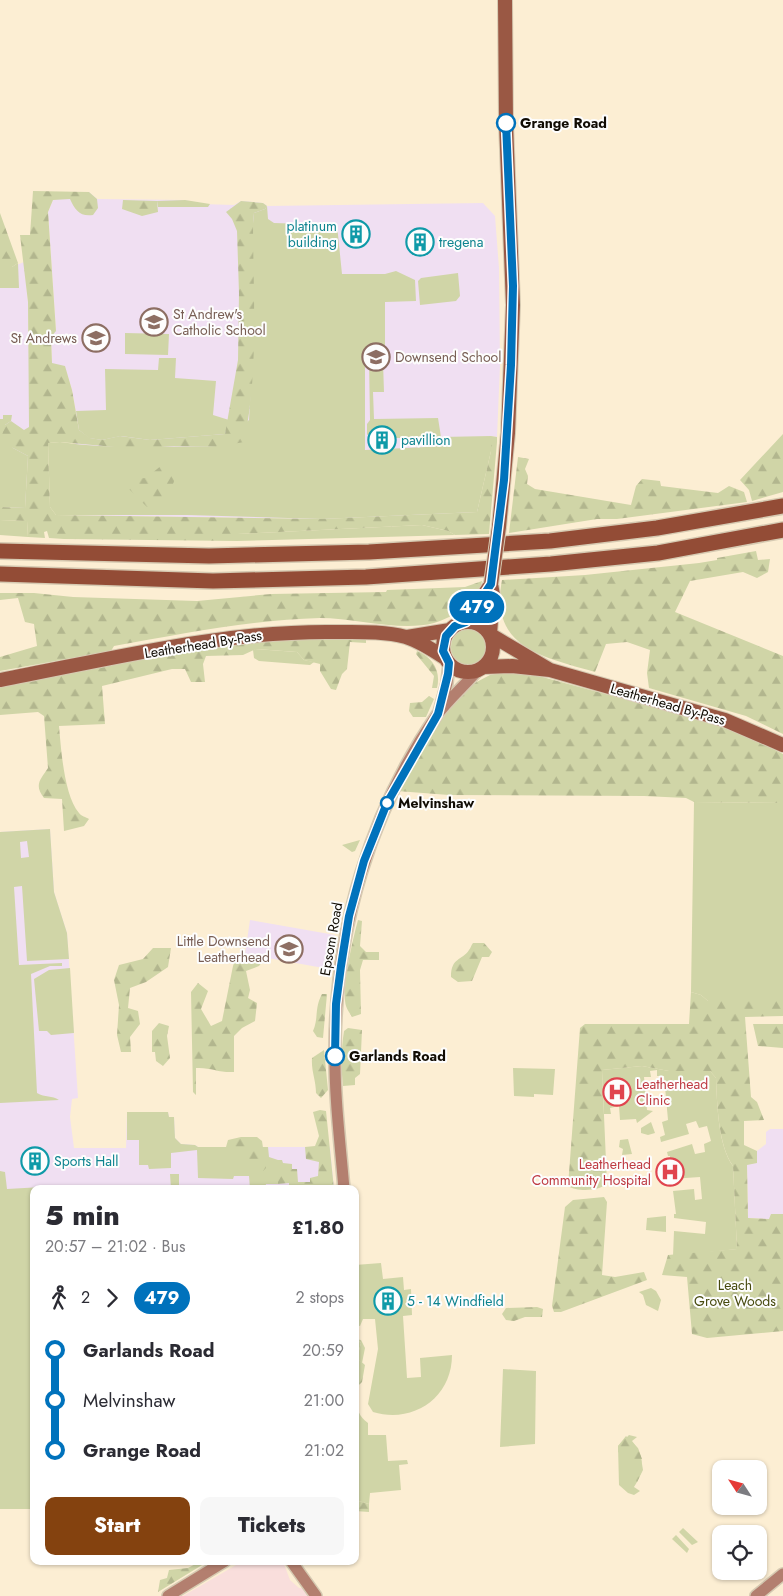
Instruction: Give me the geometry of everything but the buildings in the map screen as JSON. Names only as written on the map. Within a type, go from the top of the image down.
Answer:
[{"type":"highway","points":[[491,584],[466,622],[450,630],[443,643],[447,661],[462,672],[481,669],[493,652],[490,635],[491,584],[499,527],[508,434],[513,305],[506,123],[505,0]]},
{"type":"highway","points":[[0,552],[199,556],[369,552],[550,541],[657,528],[783,506]]},
{"type":"highway","points":[[0,574],[213,581],[366,577],[551,564],[639,555],[783,530]]},
{"type":"highway","points":[[0,583],[30,576]]},
{"type":"highway","points":[[466,622],[480,624],[490,635]]},
{"type":"highway","name":"Leatherhead By-Pass","points":[[0,680],[247,636],[316,632],[367,632],[407,637],[450,630]]},
{"type":"highway","name":"Leatherhead By-Pass","points":[[490,635],[550,670]]},
{"type":"highway","name":"Leatherhead By-Pass","points":[[407,637],[447,661]]},
{"type":"highway","name":"Leatherhead By-Pass","points":[[481,669],[512,666],[550,670],[726,720],[783,745]]},
{"type":"main road","name":"Epsom Road","points":[[438,714],[447,683],[447,661]]},
{"type":"main road","name":"Epsom Road","points":[[344,1185],[336,1104],[335,1045],[338,986],[348,922],[364,861],[378,824],[398,781],[438,714],[481,669]]},
{"type":"main road","points":[[168,1596],[218,1565]]},
{"type":"main road","points":[[294,1565],[316,1596]]},
{"type":"main road","points":[[756,1596],[783,1574]]},
{"type":"shaded area","name":"Downsend School","points":[[89,192],[97,199],[185,200],[201,204],[234,205],[241,201],[263,203],[267,206],[483,203],[495,216],[499,268],[500,366],[497,437],[491,436],[477,512],[322,519],[56,515],[79,430],[72,390],[65,367],[52,364],[51,336],[56,330],[48,212],[53,200]]},
{"type":"shaded area","points":[[24,262],[28,302],[30,416],[25,508],[0,507],[0,267],[12,267]]},
{"type":"shaded area","points":[[50,829],[54,892],[67,933],[78,1098],[72,1099],[70,1117],[74,1148],[126,1148],[127,1112],[168,1112],[169,1117],[174,1117],[175,1138],[181,1144],[198,1147],[330,1147],[334,1185],[30,1185],[30,1509],[0,1509],[0,832]]},
{"type":"shaded area","name":"Little Downsend Leatherhead","points":[[250,920],[335,935],[329,969],[245,954]]},
{"type":"shaded area","points":[[770,1129],[783,1129],[783,1214],[771,1214],[770,1219],[748,1218],[747,1164],[756,1163],[757,1151],[766,1144],[766,1132]]},
{"type":"shaded area","points":[[236,1565],[284,1565],[290,1580],[299,1588],[304,1588],[310,1596],[183,1596]]},
{"type":"green space","points":[[33,191],[89,192],[97,199],[98,208],[93,215],[85,215],[78,212],[70,199],[53,200],[48,212],[56,331],[51,337],[52,363],[65,366],[72,390],[79,430],[90,438],[102,440],[120,436],[150,440],[225,434],[238,360],[239,293],[237,231],[232,219],[226,212],[241,201],[263,203],[267,206],[265,209],[254,213],[253,223],[252,389],[244,442],[216,447],[174,446],[136,449],[60,442],[48,443],[50,507],[56,515],[322,519],[477,512],[491,451],[491,436],[497,437],[497,442],[489,534],[455,535],[448,531],[422,525],[238,534],[237,541],[64,539],[49,538],[47,531],[44,532],[45,538],[28,537],[27,521],[0,520],[0,507],[25,508],[28,456],[13,448],[2,435],[5,425],[11,421],[24,430],[29,427],[28,302],[20,235],[30,235]]},
{"type":"green space","points":[[123,200],[157,201],[158,212],[142,216],[122,209]]},
{"type":"green space","points":[[185,200],[210,204],[208,207],[158,207],[157,201]]},
{"type":"green space","name":"Downsend School","points":[[267,206],[268,219],[274,223],[337,225],[342,274],[385,274],[396,271],[415,280],[416,301],[385,302],[385,356],[365,356],[365,450],[426,447],[425,438],[396,438],[396,434],[385,432],[367,435],[367,424],[370,420],[369,360],[380,360],[380,363],[383,362],[384,392],[373,392],[374,419],[438,418],[441,437],[491,436],[491,451],[477,512],[322,519],[187,515],[56,515],[50,507],[48,443],[60,442],[118,447],[216,447],[249,420],[253,348],[253,223],[254,213],[265,209]]},
{"type":"green space","points":[[0,213],[18,263],[12,267],[0,267]]},
{"type":"green space","points":[[18,263],[19,288],[0,288],[0,267],[12,267]]},
{"type":"green space","points":[[458,273],[460,296],[456,301],[420,305],[418,281],[421,278]]},
{"type":"green space","points":[[125,333],[169,334],[168,355],[125,354]]},
{"type":"green space","points":[[159,358],[176,358],[175,378],[216,381],[213,415],[229,420],[225,434],[150,440],[121,436],[102,440],[89,438],[79,430],[76,411],[106,410],[105,369],[158,370]]},
{"type":"green space","points":[[3,415],[12,415],[11,421],[5,425],[13,448],[28,456],[25,508],[0,507],[0,419],[3,419]]},
{"type":"green space","points":[[783,434],[783,492],[752,501],[749,490],[740,480]]},
{"type":"green space","points":[[518,457],[529,459],[525,469],[528,476],[527,484],[535,489],[631,505],[636,486],[642,479],[660,481],[661,486],[718,493],[729,486],[744,492],[747,502],[617,519],[597,519],[509,533]]},
{"type":"green space","points":[[162,465],[177,472],[174,481],[163,508],[147,507],[129,489],[131,479],[146,478]]},
{"type":"green space","points":[[0,520],[27,521],[28,537],[0,535]]},
{"type":"green space","points":[[422,525],[448,531],[455,535],[237,541],[237,534]]},
{"type":"green space","points":[[756,551],[758,560],[770,559],[768,572],[757,578],[743,572],[690,581],[675,612],[783,656],[783,734],[746,716],[649,688],[647,673],[650,650],[627,642],[606,644],[595,672],[557,661],[524,646],[512,635],[504,621],[500,603],[502,580],[585,575],[699,563]]},
{"type":"green space","points":[[482,581],[476,597],[471,603],[450,617],[434,623],[407,626],[320,618],[294,619],[216,628],[114,646],[111,651],[0,671],[0,657],[37,646],[34,624],[25,622],[18,598],[0,600],[0,593],[197,601],[271,594],[386,592],[387,590],[465,587]]},
{"type":"green space","points":[[469,629],[476,630],[482,634],[486,640],[486,654],[482,660],[476,664],[469,665],[462,664],[456,660],[452,654],[451,647],[452,640],[456,634],[462,630]]},
{"type":"green space","points":[[469,633],[468,642],[464,645],[469,654],[467,659],[461,661],[454,655],[454,647],[459,637]]},
{"type":"green space","points":[[366,638],[366,643],[350,642],[347,669],[342,674],[336,690],[331,689],[320,671],[320,664],[304,660],[297,652],[256,649],[243,655],[206,656],[203,664],[205,682],[191,682],[185,669],[172,669],[102,686],[105,724],[59,726],[64,771],[70,795],[79,813],[89,819],[84,826],[64,831],[62,799],[44,798],[39,790],[39,783],[48,768],[44,716],[38,712],[0,715],[0,685],[249,640]]},
{"type":"green space","points":[[253,650],[297,652],[304,660],[314,662],[310,665],[259,661],[254,658]]},
{"type":"green space","points":[[417,651],[428,657],[435,666],[438,676],[437,688],[432,688],[434,676],[416,654]]},
{"type":"green space","points":[[509,671],[535,675],[694,718],[745,735],[783,754],[783,803],[694,802],[686,798],[644,796],[449,795],[397,791],[437,723],[467,687],[490,675]]},
{"type":"green space","points":[[429,696],[434,699],[426,717],[413,717],[409,711],[410,703],[422,702]]},
{"type":"green space","points":[[694,802],[783,803],[783,1001],[708,1001],[701,995],[691,992]]},
{"type":"green space","points":[[50,829],[54,892],[67,933],[69,959],[27,961],[22,886],[14,887],[19,965],[62,963],[62,966],[50,966],[31,974],[37,1093],[59,1100],[0,1103],[0,832]],"holes":[[[27,841],[29,857],[21,858],[20,842]]]},
{"type":"green space","points":[[360,840],[355,851],[352,852],[342,845]]},
{"type":"green space","points":[[358,920],[362,921],[360,946],[366,952],[379,952],[379,960],[363,960],[360,970],[361,1014],[352,1017],[346,1006],[345,988],[348,963]]},
{"type":"green space","points":[[473,943],[484,943],[492,952],[489,957],[482,957],[472,981],[458,982],[451,977],[451,971],[457,960],[470,949]]},
{"type":"green space","points":[[153,948],[171,948],[168,967],[146,982],[130,988],[128,1008],[138,1011],[140,1024],[130,1037],[131,1052],[121,1052],[117,1035],[119,1005],[114,980],[119,965],[143,959]]},
{"type":"green space","points":[[238,953],[265,958],[259,966],[246,971],[250,990],[248,998],[257,1003],[255,1021],[242,1028],[234,1036],[234,1072],[196,1068],[196,1095],[193,1092],[191,992],[198,983],[208,991],[201,1009],[211,1026],[222,1021],[233,966]]},
{"type":"green space","points":[[70,968],[74,1033],[51,1035],[47,1031],[39,1031],[34,979],[49,970]]},
{"type":"green space","name":"Leach Grove Woods","points":[[691,992],[701,995],[708,1001],[783,1001],[783,1016],[745,1017],[751,1097],[757,1102],[764,1120],[744,1121],[744,1145],[757,1151],[757,1163],[747,1165],[748,1218],[769,1219],[771,1214],[783,1214],[783,1331],[707,1338],[692,1334],[687,1277],[662,1275],[668,1255],[737,1249],[733,1166],[721,1136],[716,1078],[710,1071],[669,1071],[642,1066],[602,1070],[607,1184],[588,1190],[568,1186],[580,1028],[585,1024],[689,1024]]},
{"type":"green space","points":[[322,994],[327,994],[323,1038],[317,1037],[313,1031],[318,1004]]},
{"type":"green space","points":[[159,1023],[169,1026],[167,1036],[170,1058],[163,1066],[156,1061],[155,1052],[152,1052],[152,1031]]},
{"type":"green space","points":[[753,1024],[783,1024],[783,1048],[758,1046]]},
{"type":"green space","points":[[348,1028],[362,1030],[360,1074],[355,1078],[355,1085],[343,1086],[342,1045],[344,1031]]},
{"type":"green space","points":[[324,1050],[328,1090],[321,1098],[316,1093],[312,1058]]},
{"type":"green space","points":[[642,1066],[669,1071],[710,1071],[716,1078],[721,1136],[728,1158],[733,1166],[737,1249],[673,1256],[674,1231],[705,1234],[706,1222],[674,1218],[674,1214],[676,1214],[673,1191],[694,1189],[695,1200],[702,1199],[700,1177],[671,1179],[670,1156],[668,1156],[667,1152],[692,1144],[695,1154],[705,1152],[704,1144],[711,1141],[707,1126],[699,1128],[696,1121],[686,1124],[689,1134],[661,1142],[660,1137],[665,1135],[662,1122],[668,1120],[664,1076],[657,1076],[657,1070],[650,1071],[651,1077],[644,1077],[647,1110],[653,1111],[637,1123],[636,1119],[620,1120],[619,1106],[610,1108],[611,1114],[604,1114],[602,1070]]},
{"type":"green space","points":[[513,1068],[555,1069],[553,1095],[534,1094],[534,1097],[514,1096]]},
{"type":"green space","points":[[326,1111],[334,1185],[278,1184],[278,1160],[282,1160],[283,1163],[292,1164],[292,1169],[297,1169],[298,1182],[310,1182],[310,1178],[318,1176],[319,1162],[306,1159],[305,1147],[315,1146],[319,1136],[313,1112]]},
{"type":"green space","points":[[127,1112],[168,1112],[169,1117],[174,1117],[175,1138],[181,1144],[198,1147],[268,1147],[269,1157],[278,1160],[278,1184],[250,1185],[249,1176],[234,1176],[233,1179],[198,1178],[197,1150],[171,1153],[171,1168],[149,1169],[148,1165],[139,1165],[139,1140],[127,1140]]},
{"type":"green space","points":[[651,1122],[655,1133],[648,1135],[641,1133],[641,1128]]},
{"type":"green space","points":[[241,1137],[257,1137],[262,1141],[266,1168],[260,1174],[250,1174],[244,1166],[241,1155],[232,1152],[226,1147],[228,1140]]},
{"type":"green space","points":[[628,1139],[632,1154],[622,1155],[623,1149],[619,1147],[620,1140]]},
{"type":"green space","points":[[0,1171],[5,1172],[7,1189],[30,1188],[30,1509],[0,1509]]},
{"type":"green space","points":[[170,1174],[179,1174],[179,1185],[171,1185]]},
{"type":"green space","points":[[604,1197],[607,1202],[602,1275],[615,1277],[644,1272],[647,1280],[561,1312],[554,1312],[552,1306],[565,1207],[573,1200]]},
{"type":"green space","points":[[666,1216],[666,1232],[646,1230],[647,1218]]},
{"type":"green space","points":[[381,1263],[383,1279],[403,1277],[404,1290],[411,1289],[412,1315],[403,1316],[407,1378],[421,1377],[420,1358],[452,1355],[450,1370],[445,1384],[438,1395],[416,1411],[388,1415],[373,1412],[368,1404],[378,1349],[375,1319],[363,1319],[359,1326],[359,1265]]},
{"type":"green space","points":[[651,1288],[656,1291],[661,1300],[658,1311],[646,1305],[643,1295],[639,1292]]},
{"type":"green space","points":[[537,1307],[543,1309],[542,1317],[525,1317],[514,1321],[506,1320],[502,1314],[506,1308]]},
{"type":"green space","points":[[359,1340],[365,1348],[362,1363],[359,1360],[361,1343]]},
{"type":"green space","points":[[359,1360],[365,1365],[362,1382],[359,1385]]},
{"type":"green space","points":[[503,1369],[536,1371],[535,1444],[500,1447]]},
{"type":"green space","points":[[359,1413],[368,1423],[368,1435],[386,1435],[388,1461],[407,1460],[408,1464],[399,1465],[401,1490],[370,1493],[369,1504],[359,1501]]},
{"type":"green space","points":[[629,1435],[637,1437],[632,1441],[639,1452],[642,1464],[638,1481],[634,1487],[640,1491],[634,1495],[628,1493],[619,1485],[618,1446]]},
{"type":"green space","points":[[626,1436],[638,1448],[642,1459],[632,1459],[618,1452],[618,1446]]},
{"type":"green space","points":[[642,1464],[643,1470],[637,1482],[629,1473],[634,1465]]},
{"type":"green space","points":[[359,1501],[369,1504],[369,1512],[359,1511]]},
{"type":"green space","points":[[683,1528],[698,1542],[692,1545],[679,1532]]},
{"type":"green space","points":[[676,1535],[689,1549],[687,1553],[672,1539]]},
{"type":"green space","points":[[194,1565],[202,1565],[158,1592],[160,1580],[167,1578],[169,1570],[188,1568]]},
{"type":"bus line","name":"479","points":[[335,1056],[336,1004],[341,966],[349,916],[364,861],[378,824],[398,781],[438,714],[445,693],[448,674],[449,663],[443,651],[443,643],[446,636],[455,626],[466,622],[482,601],[491,584],[504,480],[511,365],[513,286],[508,213],[506,123]]},
{"type":"place","name":"Grange Road","points":[[506,123]]},
{"type":"place","name":"platinum building","points":[[356,234]]},
{"type":"place","name":"tregena","points":[[420,242]]},
{"type":"place","name":"St Andrew's Catholic School","points":[[154,322]]},
{"type":"place","name":"St Andrews","points":[[96,338]]},
{"type":"place","name":"Downsend School","points":[[376,357]]},
{"type":"place","name":"pavillion","points":[[382,440]]},
{"type":"place","name":"Melvinshaw","points":[[387,803]]},
{"type":"place","name":"Little Downsend Leatherhead","points":[[289,949]]},
{"type":"place","name":"Garlands Road","points":[[335,1056]]},
{"type":"place","name":"Leatherhead Clinic","points":[[617,1092]]},
{"type":"place","name":"Sports Hall","points":[[35,1161]]},
{"type":"place","name":"Leatherhead Community Hospital","points":[[670,1172]]},
{"type":"place","name":"5 - 14 Windfield","points":[[388,1301]]}]
